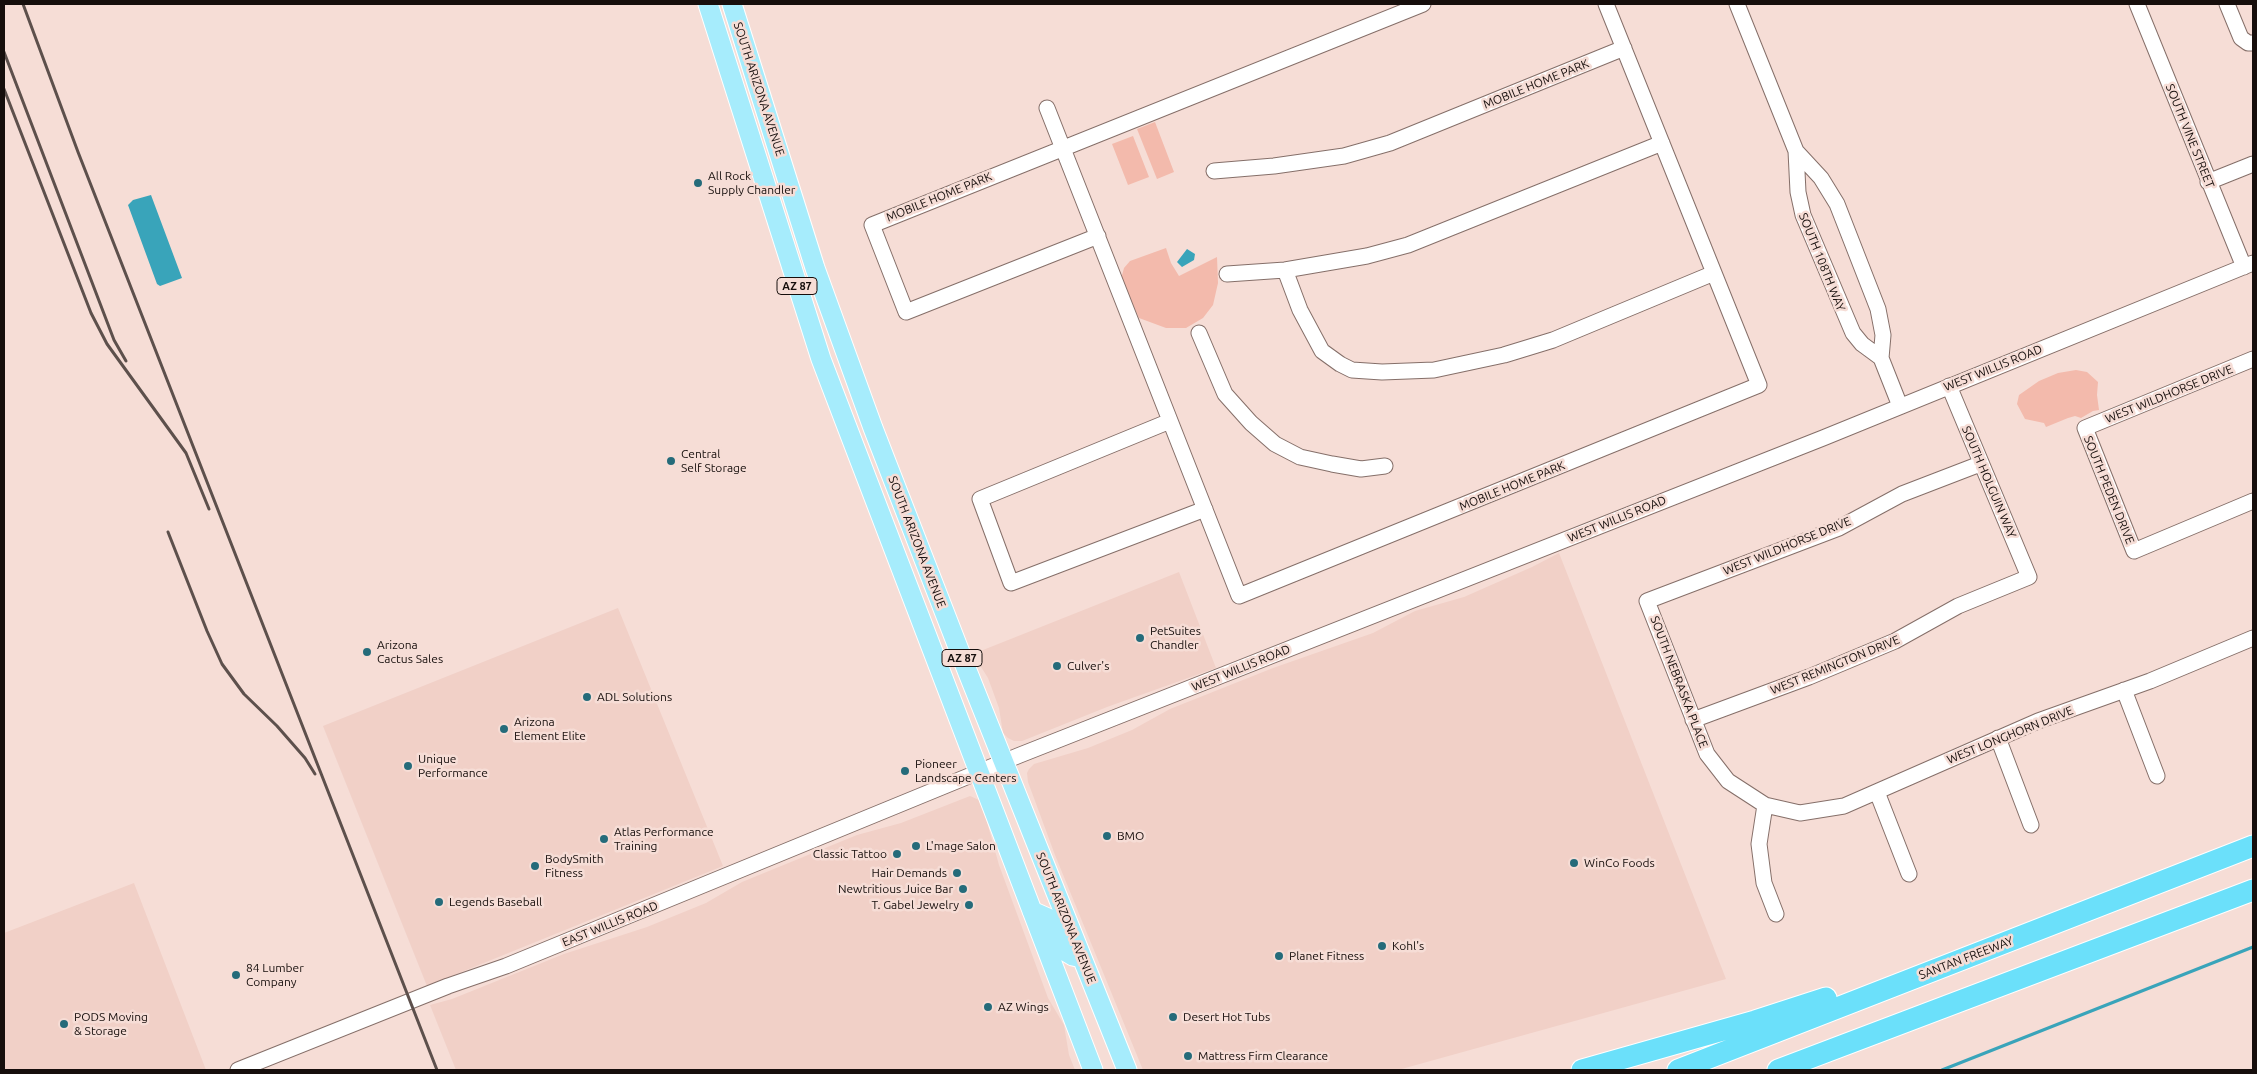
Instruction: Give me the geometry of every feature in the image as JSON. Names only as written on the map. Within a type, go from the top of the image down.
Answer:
[{"type":"highway","name":"SANTAN FREEWAY","points":[[1678,1070],[2253,846]]},
{"type":"highway","points":[[1778,1070],[2253,890]]},
{"type":"highway","points":[[1582,1070],[1755,1022],[1907,971],[1967,957]]},
{"type":"highway","points":[[1810,1070],[1943,1007]]},
{"type":"main road","name":"SOUTH ARIZONA AVENUE","points":[[708,4],[821,359],[1093,1070]]},
{"type":"main road","name":"SOUTH ARIZONA AVENUE","points":[[732,4],[818,277],[873,428],[1127,1070]]},
{"type":"main road","points":[[1032,911],[1050,920],[1063,950],[1073,956],[1082,958]]},
{"type":"street","name":"MOBILE HOME PARK","points":[[1098,236],[906,312],[872,225],[1423,4]]},
{"type":"street","name":"MOBILE HOME PARK","points":[[1047,108],[1239,596],[1759,385],[1606,4]]},
{"type":"street","name":"SOUTH 108TH WAY","points":[[1737,4],[1796,151],[1800,206],[1839,304],[1853,333],[1862,344],[1881,358]]},
{"type":"street","name":"SOUTH VINE STREET","points":[[2137,4],[2208,182],[2249,265]]},
{"type":"street","points":[[2227,4],[2241,38],[2251,43]]},
{"type":"street","name":"MOBILE HOME PARK","points":[[1214,171],[1274,166],[1344,156],[1390,143],[1624,48]]},
{"type":"street","points":[[1227,274],[1285,270],[1367,256],[1408,246],[1662,143]]},
{"type":"street","name":"SOUTH 108TH WAY","points":[[1796,151],[1821,178],[1837,204],[1878,308],[1883,335],[1881,358],[1900,406]]},
{"type":"street","points":[[2208,182],[2253,164]]},
{"type":"street","name":"WEST WILLIS ROAD","points":[[980,772],[2249,265]]},
{"type":"street","points":[[1285,270],[1300,310],[1322,351],[1352,370],[1382,372],[1434,370],[1504,355],[1552,340],[1714,273]]},
{"type":"street","points":[[1199,333],[1225,394],[1251,424],[1275,444],[1300,457],[1332,464],[1361,469],[1385,466]]},
{"type":"street","name":"WEST WILDHORSE DRIVE","points":[[2085,428],[2253,359]]},
{"type":"street","name":"SOUTH HOLGUIN WAY","points":[[1949,386],[1980,464],[2029,577]]},
{"type":"street","points":[[1170,421],[980,499],[1011,583],[1205,508]]},
{"type":"street","name":"SOUTH PEDEN DRIVE","points":[[2085,428],[2134,551],[2253,502]]},
{"type":"street","name":"WEST WILDHORSE DRIVE","points":[[1647,601],[1839,528],[1902,494],[1980,464]]},
{"type":"street","name":"WEST REMINGTON DRIVE","points":[[1693,720],[1809,677],[1895,641],[1958,606],[2029,577]]},
{"type":"street","name":"SOUTH NEBRASKA PLACE","points":[[1647,601],[1707,754],[1728,781],[1764,805]]},
{"type":"street","name":"WEST LONGHORN DRIVE","points":[[1764,805],[1800,813],[1844,806],[2038,721],[2251,644]]},
{"type":"street","points":[[2124,690],[2157,776]]},
{"type":"street","points":[[1998,738],[2031,825]]},
{"type":"street","name":"EAST WILLIS ROAD","points":[[238,1070],[448,986],[506,966],[980,772]]},
{"type":"street","points":[[1877,792],[1909,874]]},
{"type":"street","points":[[1764,805],[1759,844],[1764,883],[1776,914]]},
{"type":"shaded area","points":[[1155,122],[1174,172],[1157,179],[1137,129]]},
{"type":"shaded area","points":[[1133,136],[1149,177],[1128,185],[1112,144]]},
{"type":"shaded area","points":[[1166,248],[1171,263],[1179,276],[1217,257],[1218,283],[1213,305],[1203,318],[1186,328],[1166,328],[1139,318],[1121,279],[1124,268],[1130,261]]},
{"type":"shaded area","points":[[2076,370],[2087,372],[2098,382],[2099,410],[2093,411],[2081,418],[2075,416],[2046,427],[2044,423],[2025,419],[2017,404],[2019,395],[2039,381],[2058,373]]},
{"type":"shaded area","points":[[1559,553],[1726,979],[1398,1070],[1143,1070],[1055,855],[1028,782],[1027,773],[1029,769],[1034,764],[1088,748],[1132,730],[1170,709],[1273,668],[1373,633],[1415,611],[1464,597]]},
{"type":"shaded area","points":[[1179,572],[1216,668],[1107,707],[1022,741],[1014,741],[1003,733],[999,708],[988,678],[973,654]]},
{"type":"shaded area","points":[[618,608],[723,866],[427,986],[323,726]]},
{"type":"shaded area","points":[[970,796],[979,800],[982,804],[999,865],[1048,998],[1064,1025],[1069,1055],[1075,1070],[456,1070],[430,1005],[452,999],[564,954],[647,927],[706,903],[742,882],[857,835],[901,823]]},
{"type":"shaded area","points":[[134,883],[206,1070],[4,1070],[4,933]]},
{"type":"water","points":[[151,195],[182,278],[160,286],[157,284],[128,205],[133,200]]},
{"type":"water","points":[[1187,249],[1195,254],[1194,260],[1182,267],[1177,262]]},
{"type":"waterway","points":[[1942,1070],[2253,947]]},
{"type":"railway","points":[[23,4],[78,152],[437,1070]]},
{"type":"railway","points":[[4,52],[114,340],[126,361]]},
{"type":"railway","points":[[4,89],[91,313],[107,344],[186,453],[209,509]]},
{"type":"railway","points":[[168,532],[222,664],[244,694],[277,726],[305,758],[315,774]]},
{"type":"place","name":"All Rock Supply Chandler","points":[[698,183]]},
{"type":"place","name":"Central Self Storage","points":[[671,461]]},
{"type":"place","name":"PetSuites Chandler","points":[[1140,638]]},
{"type":"place","name":"Arizona Cactus Sales","points":[[367,652]]},
{"type":"place","name":"Culver's","points":[[1057,666]]},
{"type":"place","name":"ADL Solutions","points":[[587,697]]},
{"type":"place","name":"Arizona Element Elite","points":[[504,729]]},
{"type":"place","name":"Unique Performance","points":[[408,766]]},
{"type":"place","name":"Pioneer Landscape Centers","points":[[905,771]]},
{"type":"place","name":"BMO","points":[[1107,836]]},
{"type":"place","name":"Atlas Performance Training","points":[[604,839]]},
{"type":"place","name":"L'mage Salon","points":[[916,846]]},
{"type":"place","name":"Classic Tattoo","points":[[897,854]]},
{"type":"place","name":"WinCo Foods","points":[[1574,863]]},
{"type":"place","name":"BodySmith Fitness","points":[[535,866]]},
{"type":"place","name":"Hair Demands","points":[[957,873]]},
{"type":"place","name":"Newtritious Juice Bar","points":[[963,889]]},
{"type":"place","name":"Legends Baseball","points":[[439,902]]},
{"type":"place","name":"T. Gabel Jewelry","points":[[969,905]]},
{"type":"place","name":"Kohl's","points":[[1382,946]]},
{"type":"place","name":"Planet Fitness","points":[[1279,956]]},
{"type":"place","name":"84 Lumber Company","points":[[236,975]]},
{"type":"place","name":"AZ Wings","points":[[988,1007]]},
{"type":"place","name":"Desert Hot Tubs","points":[[1173,1017]]},
{"type":"place","name":"PODS Moving & Storage","points":[[64,1024]]},
{"type":"place","name":"Mattress Firm Clearance","points":[[1188,1056]]}]
